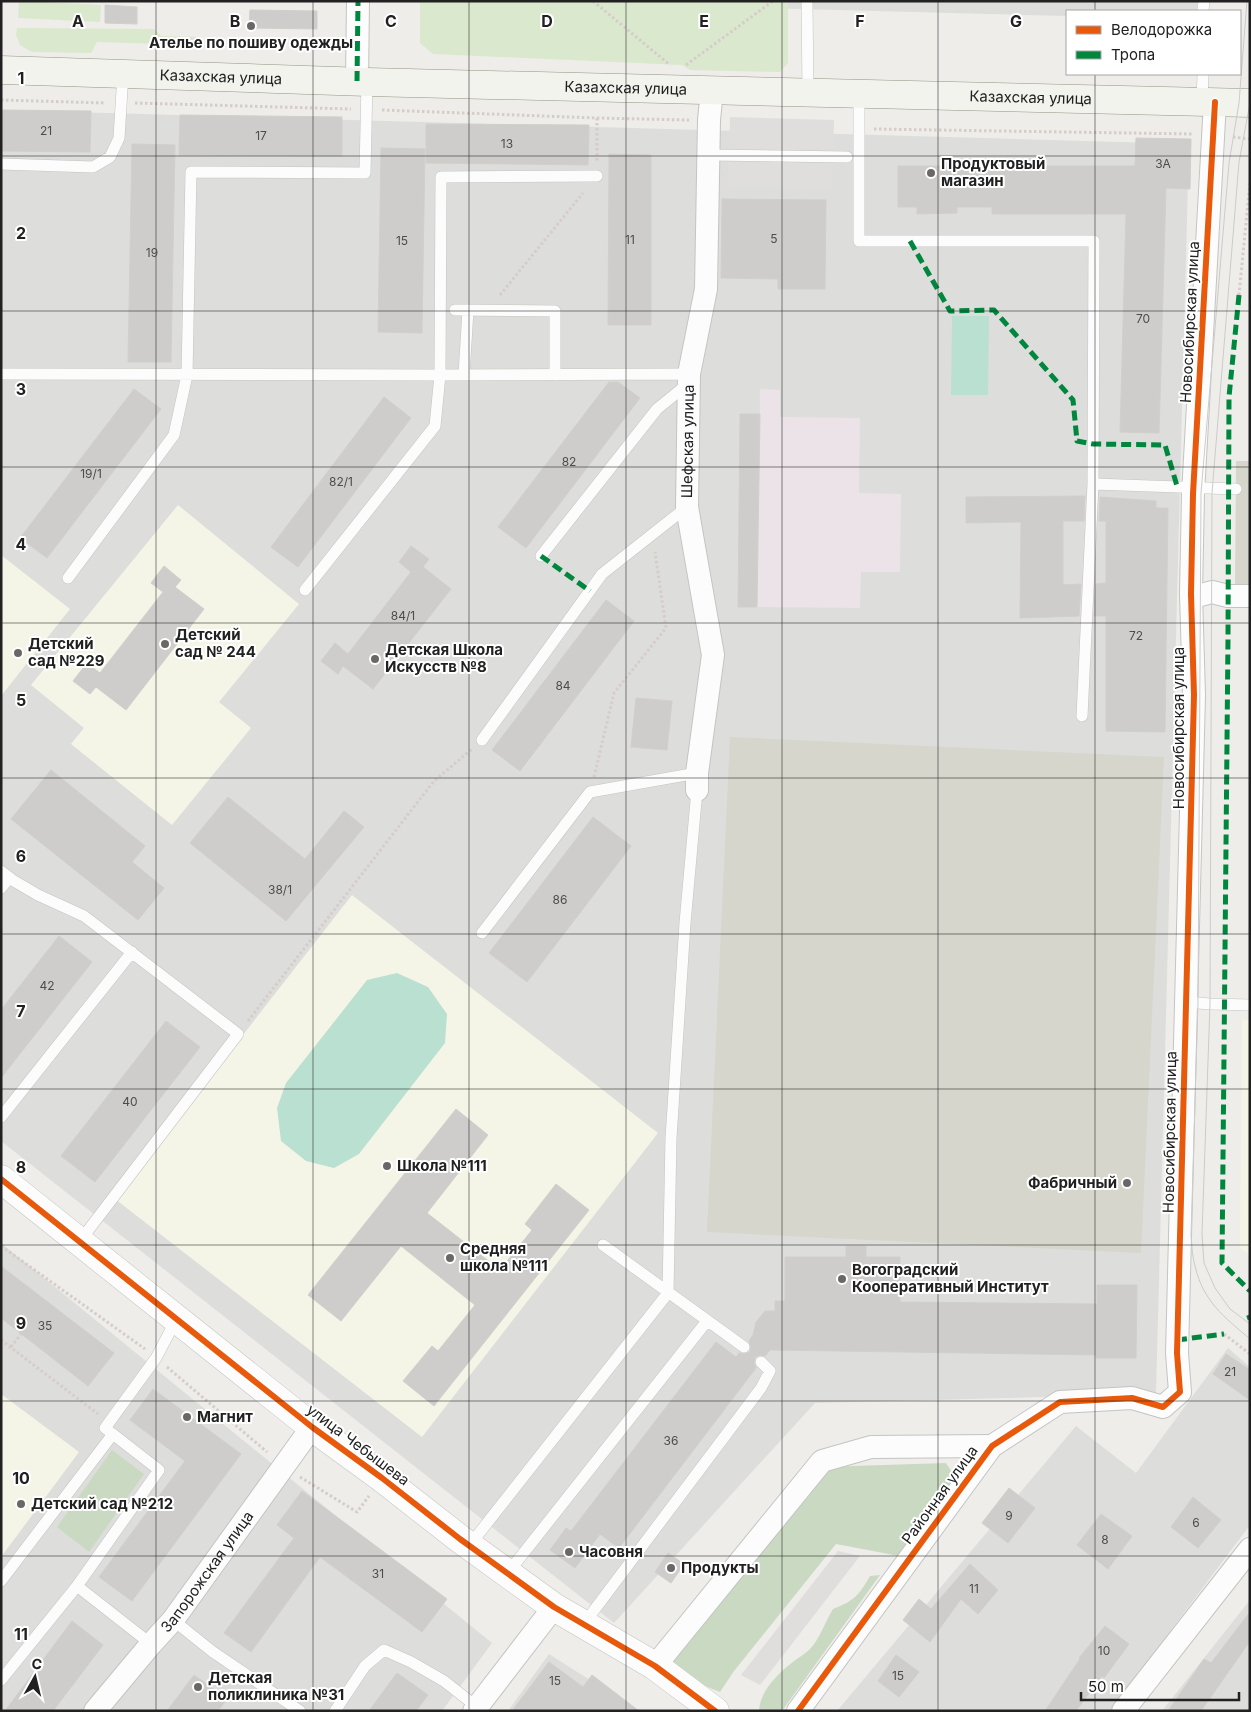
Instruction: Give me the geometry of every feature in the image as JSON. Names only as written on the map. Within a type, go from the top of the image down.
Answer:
[{"type":"main road","name":"Казахская улица","points":[[1,70],[362,82],[1250,103]]},
{"type":"street","points":[[358,1],[362,82]]},
{"type":"street","name":"Шефская улица","points":[[697,781],[713,655],[687,507],[689,379],[706,289],[709,120],[712,90]]},
{"type":"street","name":"Новосибирская улица","points":[[1177,1354],[1194,695],[1191,594],[1193,486],[1209,102]]},
{"type":"street","points":[[1191,594],[1201,595],[1212,592],[1228,596],[1250,596]]},
{"type":"street","name":"улица Чебышева","points":[[1,1179],[312,1427],[382,1478],[469,1546],[554,1607],[654,1666],[715,1711]]},
{"type":"street","name":"Районная улица","points":[[798,1711],[992,1446],[1060,1402],[1132,1398],[1163,1407],[1180,1392],[1177,1354]]},
{"type":"street","name":"Запорожская улица","points":[[95,1711],[150,1644],[173,1620],[312,1427]]},
{"type":"street","points":[[654,1666],[822,1460],[871,1446],[992,1446]]},
{"type":"street","points":[[1124,1711],[1250,1549]]},
{"type":"street","points":[[476,1709],[554,1607]]},
{"type":"lane","points":[[807,1],[808,92]]},
{"type":"lane","points":[[1,164],[93,167],[110,157],[119,138],[122,74]]},
{"type":"lane","points":[[1203,75],[1209,102]]},
{"type":"lane","points":[[68,578],[174,435],[187,375],[191,172],[364,173],[366,110],[362,82]]},
{"type":"lane","points":[[858,94],[859,241],[1094,241],[1093,484],[1082,716]]},
{"type":"lane","points":[[709,155],[847,157]]},
{"type":"lane","points":[[305,590],[435,426],[440,375],[441,177],[597,176]]},
{"type":"lane","points":[[455,310],[555,311],[555,375]]},
{"type":"lane","points":[[464,375],[468,310]]},
{"type":"lane","points":[[1,374],[555,375],[689,379]]},
{"type":"lane","points":[[541,556],[657,409],[689,379]]},
{"type":"lane","points":[[1093,484],[1236,488]]},
{"type":"lane","points":[[482,740],[602,574],[687,507]]},
{"type":"lane","points":[[469,1546],[668,1293],[671,1138],[697,781],[590,792],[482,933]]},
{"type":"lane","points":[[1,888],[5,874],[38,895],[84,916],[238,1034],[80,1241]]},
{"type":"lane","points":[[1,1117],[132,952]]},
{"type":"lane","points":[[1186,1002],[1250,1005]]},
{"type":"lane","points":[[603,1245],[744,1347]]},
{"type":"lane","points":[[1,1680],[77,1586],[159,1470],[104,1428],[156,1358],[177,1318]]},
{"type":"lane","points":[[508,1574],[707,1321]]},
{"type":"lane","points":[[583,1625],[761,1388],[770,1371],[761,1362]]},
{"type":"lane","points":[[1,1581],[113,1434]]},
{"type":"lane","points":[[77,1586],[150,1644]]},
{"type":"lane","points":[[173,1620],[213,1652],[300,1711]]},
{"type":"lane","points":[[335,1711],[365,1666],[384,1650],[411,1662],[444,1681],[476,1709]]},
{"type":"path","points":[[593,1],[678,71]]},
{"type":"path","points":[[686,65],[773,1]]},
{"type":"path","points":[[1,100],[709,120]]},
{"type":"path","points":[[488,310],[597,176],[596,118]]},
{"type":"path","points":[[858,129],[1185,134]]},
{"type":"path","points":[[1238,295],[1250,182]]},
{"type":"path","points":[[590,792],[614,693],[666,628],[652,534]]},
{"type":"path","points":[[238,1034],[434,780],[482,740]]},
{"type":"path","points":[[1,1246],[156,1358],[284,1466],[357,1512],[382,1478]]},
{"type":"path","points":[[11,1347],[21,1334]]},
{"type":"path","points":[[1224,1334],[1250,1354]]},
{"type":"path","points":[[1,1340],[109,1422]]},
{"type":"shaded area","points":[[494,1],[1198,1],[1197,10],[1066,10],[1066,16]]},
{"type":"shaded area","points":[[1,110],[1189,144],[1156,1394],[815,1403],[614,1623],[1,1141]]},
{"type":"shaded area","points":[[730,117],[834,120],[832,190],[728,186]]},
{"type":"shaded area","points":[[760,389],[780,390],[780,417],[860,418],[859,493],[901,494],[900,572],[861,572],[860,608],[757,607]]},
{"type":"shaded area","points":[[1236,461],[1250,461],[1250,590],[1235,590]]},
{"type":"shaded area","name":"Детский сад № 244","points":[[178,505],[299,604],[219,702],[251,728],[172,825],[71,744],[84,728],[31,685]]},
{"type":"shaded area","name":"Детский сад №229","points":[[1,555],[70,609],[1,696]]},
{"type":"shaded area","points":[[730,737],[1164,757],[1141,1253],[707,1232]]},
{"type":"shaded area","name":"Школа №111","points":[[352,895],[658,1133],[422,1437],[115,1199]]},
{"type":"shaded area","points":[[1242,1020],[1250,1020],[1250,1255],[1240,1248]]},
{"type":"shaded area","points":[[1,1243],[492,1643],[442,1711],[1,1711]]},
{"type":"shaded area","points":[[1228,1348],[1250,1367],[1250,1525],[1110,1711],[837,1711],[1076,1426],[1136,1473]]},
{"type":"shaded area","name":"Детский сад №212","points":[[1,1394],[79,1452],[1,1557]]},
{"type":"shaded area","points":[[838,1551],[860,1556],[760,1685],[741,1675]]},
{"type":"shaded area","points":[[1250,1600],[1250,1711],[1162,1711]]},
{"type":"shaded area","points":[[549,1654],[639,1711],[508,1711]]},
{"type":"green space","points":[[19,1],[101,5],[100,22],[18,18]]},
{"type":"green space","points":[[420,1],[788,2],[788,63],[780,72],[690,70],[682,65],[433,54],[420,43]]},
{"type":"green space","points":[[17,28],[154,29],[161,36],[199,37],[199,45],[97,42],[91,53],[32,52],[20,45],[16,35]]},
{"type":"green space","points":[[952,316],[989,316],[988,395],[951,395]]},
{"type":"green space","points":[[397,973],[428,987],[447,1014],[445,1043],[359,1154],[334,1168],[306,1161],[281,1141],[277,1108],[286,1083],[367,980]]},
{"type":"green space","points":[[112,1450],[144,1474],[89,1552],[57,1527]]},
{"type":"green space","points":[[946,1463],[957,1480],[899,1556],[836,1544],[734,1671],[720,1692],[655,1666],[821,1467]]},
{"type":"green space","points":[[880,1575],[782,1711],[759,1711],[763,1696],[771,1683],[788,1666],[810,1649],[817,1640],[833,1609],[855,1597],[870,1576]]},
{"type":"building","points":[[105,5],[137,7],[137,24],[105,23]]},
{"type":"building","points":[[250,10],[317,11],[317,29],[249,28]]},
{"type":"building","points":[[1,110],[91,111],[90,152],[1,151]]},
{"type":"building","points":[[180,115],[342,117],[342,156],[179,155]]},
{"type":"building","points":[[426,124],[589,125],[588,165],[426,163]]},
{"type":"building","points":[[1136,138],[1191,139],[1190,189],[1166,188],[1159,433],[1120,432],[1126,214],[992,214],[992,207],[957,207],[957,213],[917,214],[917,207],[898,207],[898,166],[1135,166]]},
{"type":"building","points":[[132,144],[175,145],[171,362],[128,362]]},
{"type":"building","points":[[381,148],[425,149],[422,333],[378,332]]},
{"type":"building","points":[[609,154],[651,155],[651,325],[608,325]]},
{"type":"building","points":[[722,199],[826,200],[825,289],[778,289],[778,279],[721,278]]},
{"type":"building","points":[[609,382],[618,382],[640,398],[526,548],[498,527]]},
{"type":"building","points":[[134,389],[161,409],[47,558],[20,538]]},
{"type":"building","points":[[384,397],[411,418],[298,567],[271,547]]},
{"type":"building","points":[[740,414],[760,414],[757,607],[738,607]]},
{"type":"building","points":[[1085,496],[1084,521],[1063,521],[1063,585],[1081,584],[1079,616],[1020,618],[1021,522],[966,523],[966,497]]},
{"type":"building","points":[[1100,497],[1156,501],[1156,508],[1168,508],[1165,732],[1106,731],[1106,616],[1094,616],[1096,584],[1106,583],[1106,521],[1099,521]]},
{"type":"building","points":[[411,546],[429,559],[423,567],[451,589],[373,689],[343,666],[338,674],[321,661],[335,643],[348,654],[411,572],[399,562]]},
{"type":"building","points":[[164,566],[181,580],[175,587],[204,609],[126,710],[96,687],[90,694],[73,681],[87,663],[100,673],[163,592],[151,583]]},
{"type":"building","points":[[606,600],[634,621],[520,771],[492,750]]},
{"type":"building","points":[[636,698],[672,701],[667,750],[631,747]]},
{"type":"building","points":[[51,770],[145,846],[132,862],[164,888],[138,920],[11,819]]},
{"type":"building","points":[[228,797],[305,859],[344,811],[364,827],[286,921],[190,843]]},
{"type":"building","points":[[593,817],[631,846],[527,982],[489,953]]},
{"type":"building","points":[[59,936],[92,962],[1,1078],[1,1010]]},
{"type":"building","points":[[166,1021],[200,1047],[95,1182],[61,1156]]},
{"type":"building","name":"Средняя школа №111","points":[[456,1109],[488,1135],[427,1213],[500,1270],[532,1230],[525,1224],[556,1184],[589,1210],[434,1406],[403,1381],[432,1346],[438,1351],[475,1305],[401,1246],[341,1321],[308,1295]]},
{"type":"building","points":[[846,1246],[866,1246],[866,1257],[900,1257],[900,1302],[1097,1304],[1097,1285],[1137,1285],[1136,1358],[1096,1358],[1096,1355],[770,1350],[765,1356],[755,1357],[754,1363],[756,1368],[619,1548],[600,1534],[575,1568],[550,1550],[566,1528],[571,1531],[716,1342],[736,1357],[739,1353],[750,1352],[749,1341],[753,1335],[756,1322],[765,1311],[775,1311],[775,1301],[785,1301],[785,1257],[846,1257]]},
{"type":"building","points":[[1,1266],[114,1353],[88,1386],[1,1318]]},
{"type":"building","points":[[1226,1354],[1250,1370],[1250,1400],[1213,1374]]},
{"type":"building","points":[[153,1389],[241,1454],[132,1601],[99,1577],[185,1461],[130,1420]]},
{"type":"building","points":[[1009,1488],[1035,1508],[1008,1543],[982,1523]]},
{"type":"building","points":[[302,1491],[447,1599],[422,1632],[320,1557],[251,1652],[224,1633],[294,1538],[277,1525]]},
{"type":"building","points":[[1193,1497],[1221,1520],[1198,1548],[1171,1527]]},
{"type":"building","points":[[1101,1514],[1132,1536],[1108,1569],[1077,1545]]},
{"type":"building","points":[[668,1553],[684,1564],[671,1583],[655,1572]]},
{"type":"building","points":[[970,1564],[998,1590],[978,1614],[961,1599],[930,1642],[903,1620],[919,1599],[931,1609]]},
{"type":"building","points":[[1250,1612],[1250,1641],[1201,1711],[1168,1711],[1204,1659],[1211,1663]]},
{"type":"building","points":[[72,1621],[103,1645],[53,1711],[5,1711]]},
{"type":"building","points":[[1105,1626],[1129,1644],[1076,1711],[1045,1711],[1079,1658]]},
{"type":"building","points":[[896,1655],[919,1672],[899,1697],[878,1681]]},
{"type":"building","points":[[549,1662],[583,1687],[592,1675],[639,1711],[512,1711]]},
{"type":"building","points":[[397,1673],[428,1695],[416,1711],[369,1711]]},
{"type":"building","name":"Детская поликлиника №31","points":[[194,1675],[227,1699],[218,1711],[167,1711]]},
{"type":"tram line","points":[[1247,1],[1239,103],[1229,163],[1201,493],[1198,1003],[1191,1235],[1194,1262],[1203,1289],[1223,1315],[1250,1339]]},
{"type":"tram line","points":[[1250,103],[1239,162],[1212,493],[1210,1004],[1202,1234],[1204,1263],[1215,1288],[1230,1309],[1250,1324]]},
{"type":"marked path","points":[[357,81],[358,1]]},
{"type":"marked path","points":[[910,241],[950,311],[994,310],[1073,400],[1077,441],[1093,444],[1165,445],[1177,486]]},
{"type":"marked path","points":[[1239,295],[1229,397],[1222,1263],[1250,1291]]},
{"type":"marked path","points":[[541,556],[590,591]]},
{"type":"marked path","points":[[1177,1340],[1224,1334]]},
{"type":"cycle path","points":[[798,1711],[992,1446],[1060,1402],[1132,1398],[1163,1407],[1180,1392],[1177,1353],[1194,695],[1191,594],[1193,494],[1215,102]]},
{"type":"cycle path","points":[[1,1179],[312,1427],[382,1478],[460,1539],[554,1607],[655,1666],[715,1711]]},
{"type":"place","name":"Ателье по пошиву одежды","points":[[251,26]]},
{"type":"place","name":"Продуктовый магазин","points":[[931,173]]},
{"type":"place","name":"Детский сад № 244","points":[[165,644]]},
{"type":"place","name":"Детский сад №229","points":[[18,653]]},
{"type":"place","name":"Детская Школа Искусств №8","points":[[375,659]]},
{"type":"place","name":"Школа №111","points":[[387,1166]]},
{"type":"place","name":"Фабричный","points":[[1127,1183]]},
{"type":"place","name":"Средняя школа №111","points":[[450,1258]]},
{"type":"place","name":"Вогоградский Кооперативный Институт","points":[[842,1279]]},
{"type":"place","name":"Магнит","points":[[187,1417]]},
{"type":"place","name":"Детский сад №212","points":[[21,1504]]},
{"type":"place","name":"Часовня","points":[[569,1552]]},
{"type":"place","name":"Продукты","points":[[671,1568]]},
{"type":"place","name":"Детская поликлиника №31","points":[[198,1687]]}]
